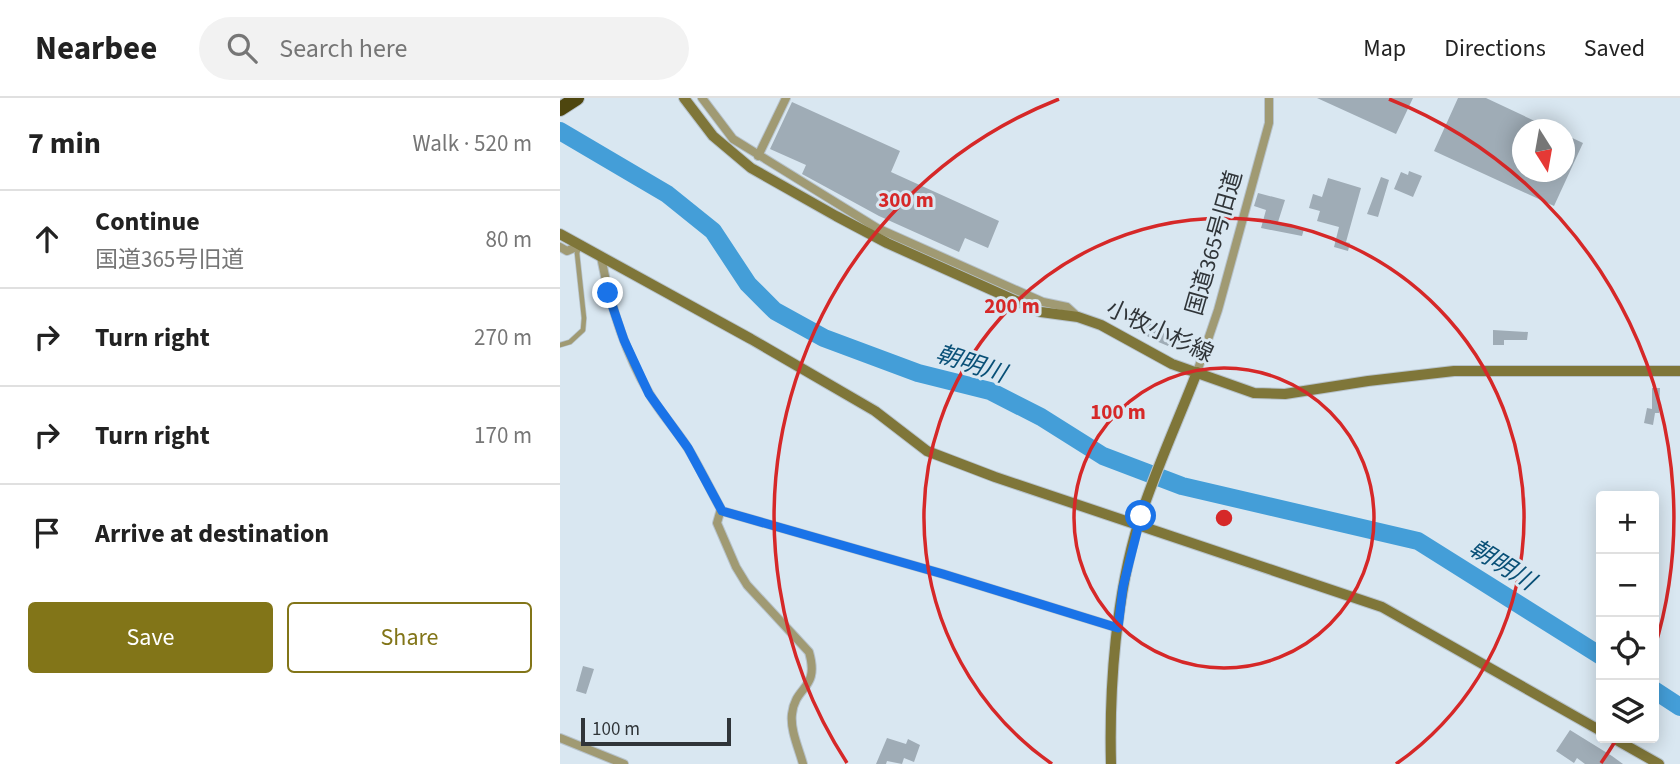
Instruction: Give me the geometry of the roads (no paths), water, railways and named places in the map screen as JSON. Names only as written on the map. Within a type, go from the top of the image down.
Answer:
[{"type":"highway","points":[[560,109],[577,98]]},
{"type":"street","name":"小牧小杉線","points":[[684,98],[713,135],[751,168],[835,216],[887,243],[1041,312],[1078,317],[1101,325],[1172,364],[1230,386],[1269,395],[1380,379],[1454,372],[1680,372]]},
{"type":"street","points":[[702,98],[733,139],[877,228],[1043,302],[1067,307],[1078,317]]},
{"type":"street","points":[[758,156],[786,98]]},
{"type":"street","name":"国道365号旧道","points":[[1111,764],[1110,738],[1123,587],[1140,520],[1218,310],[1269,123],[1270,98]]},
{"type":"street","points":[[560,234],[751,339],[874,411],[927,451],[995,478],[1140,520],[1381,607],[1596,728]]},
{"type":"street","points":[[560,247],[567,251],[580,245]]},
{"type":"street","points":[[601,257],[608,293],[624,340],[649,394],[688,448],[721,509],[717,523],[736,567],[747,585],[809,652],[813,675],[794,705],[792,714],[792,724],[803,764]]},
{"type":"street","points":[[721,509],[1118,628]]},
{"type":"street","points":[[560,738],[624,764]]},
{"type":"street","points":[[1622,743],[1659,764]]},
{"type":"lane","points":[[560,345],[569,342],[583,330],[577,253],[580,245]]},
{"type":"waterway","name":"朝明川","points":[[560,131],[667,194],[713,231],[748,284],[775,311],[824,338],[918,373],[990,391],[1041,417],[1103,456],[1182,486],[1418,541],[1596,653]]},
{"type":"waterway","name":"朝明川","points":[[1659,693],[1680,707]]}]
